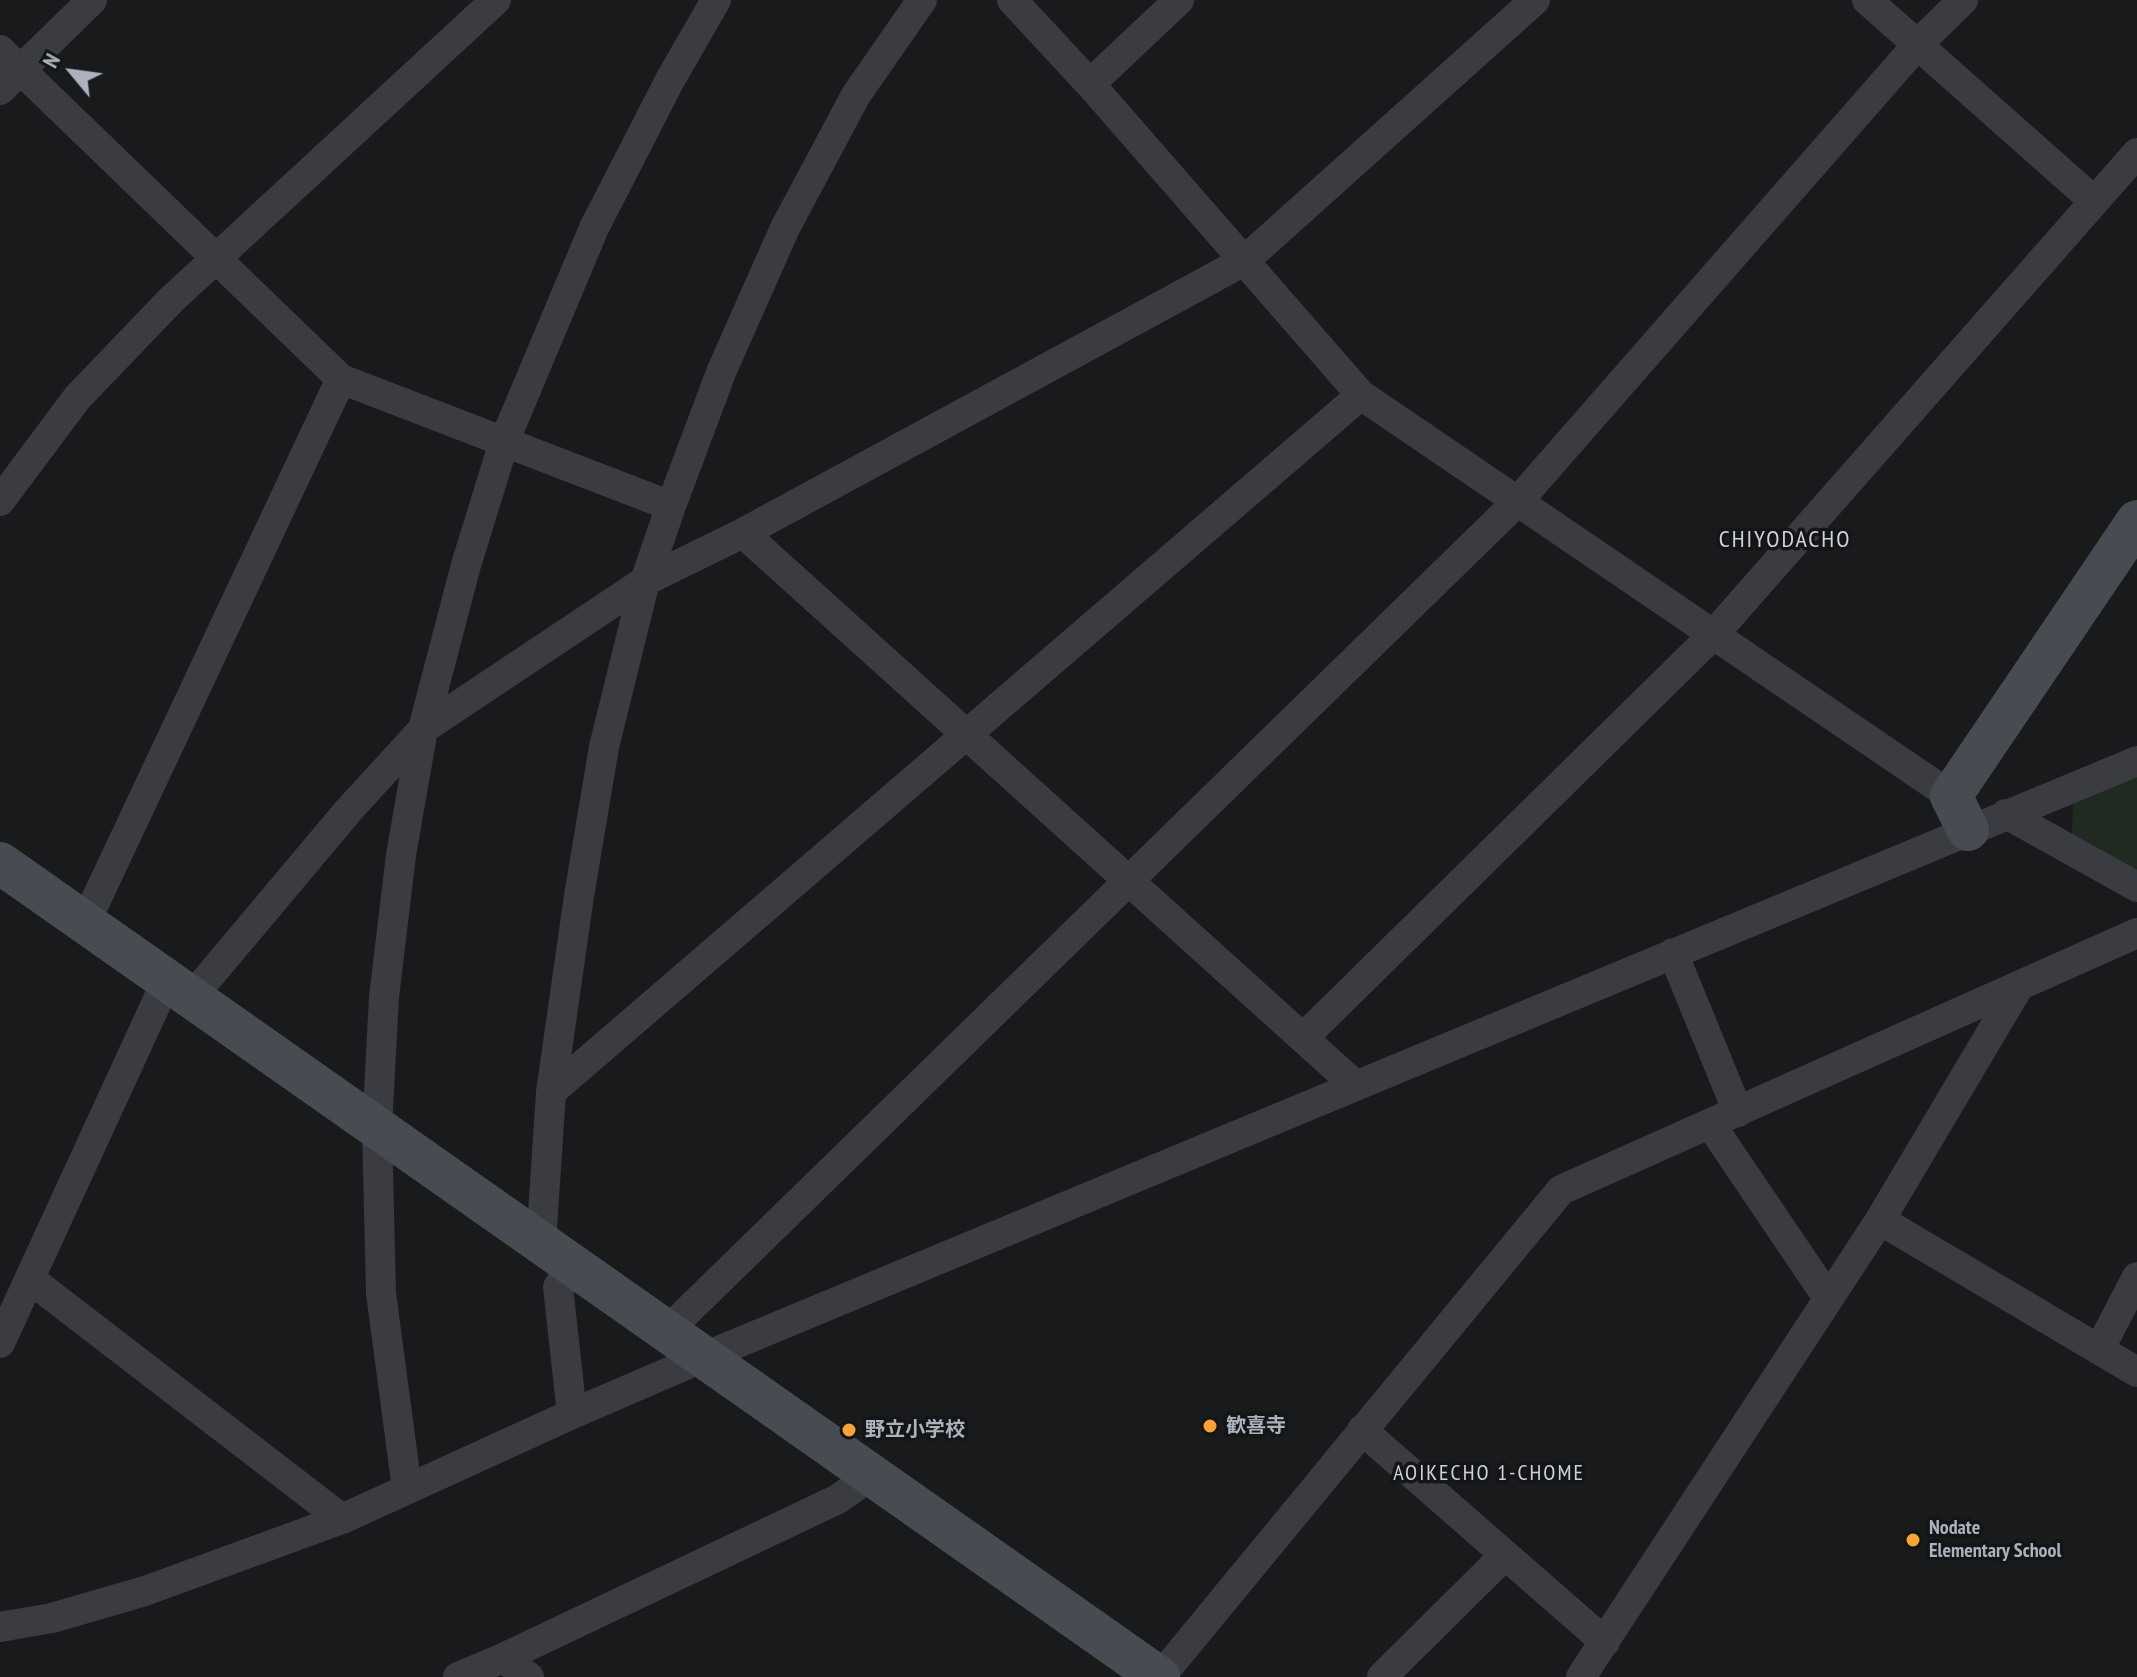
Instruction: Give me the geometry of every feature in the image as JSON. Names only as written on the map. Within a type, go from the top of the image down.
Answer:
[{"type":"street","points":[[92,0],[7,70],[216,259],[341,379],[671,506]]},
{"type":"street","points":[[0,501],[77,398],[171,300],[496,0]]},
{"type":"street","points":[[407,1489],[381,1293],[377,1128],[384,997],[401,855],[423,729],[466,565],[504,442],[594,228],[670,80],[716,0]]},
{"type":"street","points":[[572,1414],[558,1287],[551,1092],[604,747],[645,581],[722,370],[785,228],[856,95],[922,0]]},
{"type":"street","points":[[1012,0],[1090,84],[1361,395],[1714,634],[1960,813]]},
{"type":"street","points":[[1090,84],[1179,0]]},
{"type":"street","points":[[0,1343],[179,989],[423,729],[645,581],[743,533],[1244,261],[1535,0]]},
{"type":"street","points":[[1867,0],[2094,201]]},
{"type":"street","points":[[667,1331],[1518,501],[1918,44],[1963,0]]},
{"type":"street","points":[[1303,1038],[1714,634],[2137,153]]},
{"type":"street","points":[[85,923],[341,379]]},
{"type":"street","points":[[551,1092],[1361,395]]},
{"type":"street","points":[[1960,813],[2137,521]]},
{"type":"street","points":[[743,533],[1355,1085]]},
{"type":"street","points":[[0,1627],[52,1618],[145,1591],[342,1519],[704,1357],[1673,953],[1960,813],[2006,814],[2137,761]]},
{"type":"street","points":[[2006,814],[2137,887]]},
{"type":"street","points":[[0,863],[1160,1677],[1561,1190],[2137,933]]},
{"type":"street","points":[[1673,953],[1724,1118],[1828,1298]]},
{"type":"street","points":[[1581,1677],[1880,1220],[2019,986]]},
{"type":"street","points":[[1880,1220],[2137,1372]]},
{"type":"street","points":[[2099,1350],[2137,1277]]},
{"type":"street","points":[[30,1279],[342,1519]]},
{"type":"street","points":[[1362,1430],[1605,1642]]},
{"type":"street","points":[[458,1677],[838,1499],[872,1475]]},
{"type":"street","points":[[1382,1677],[1505,1555]]},
{"type":"street","points":[[503,1658],[529,1677]]},
{"type":"shaded area","points":[[2137,776],[2137,871],[2072,834],[2073,801]]},
{"type":"place","name":"歓喜寺","points":[[1210,1426]]},
{"type":"place","name":"野立小学校","points":[[849,1430]]},
{"type":"place","name":"Nodate Elementary School","points":[[1913,1540]]},
{"type":"district","name":"CHIYODACHO","points":[[1785,540]]},
{"type":"district","name":"AOIKECHO 1-CHOME","points":[[1489,1474]]}]
